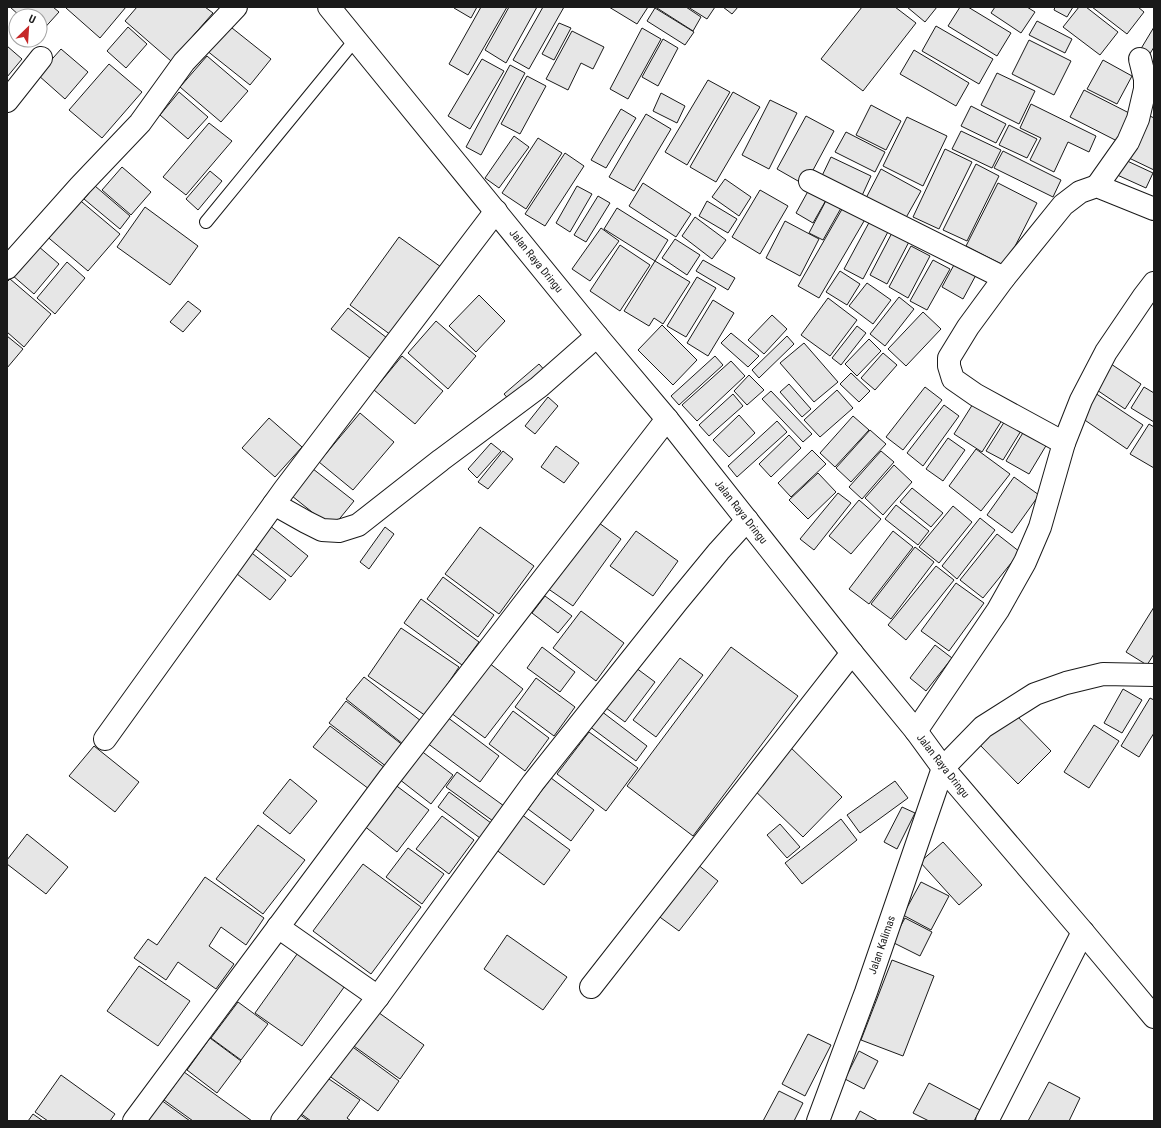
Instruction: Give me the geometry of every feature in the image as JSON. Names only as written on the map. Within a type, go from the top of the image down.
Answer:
[{"type":"main road","points":[[7,268],[80,186],[140,123],[184,62],[236,7]]},
{"type":"main road","name":"Jalan Raya Dringu","points":[[329,7],[597,336],[668,419],[852,653],[916,731],[943,768],[1154,1017]]},
{"type":"main road","points":[[7,100],[41,58]]},
{"type":"main road","points":[[1064,443],[976,395],[953,379],[948,366],[949,358],[968,327],[1004,278],[1063,205],[1080,192],[1097,186],[1128,142],[1138,119],[1145,89],[1145,79],[1140,59]]},
{"type":"main road","points":[[810,182],[1004,278]]},
{"type":"main road","points":[[1097,186],[1154,209]]},
{"type":"main road","points":[[105,739],[274,504],[496,211]]},
{"type":"main road","points":[[916,731],[998,610],[1025,562],[1040,527],[1064,443],[1081,400],[1106,352],[1154,283]]},
{"type":"main road","points":[[274,504],[322,530],[339,531],[358,525],[441,460],[539,387],[597,336]]},
{"type":"main road","points":[[134,1121],[389,778],[668,419]]},
{"type":"main road","points":[[282,1121],[378,998],[533,783],[686,591],[747,520]]},
{"type":"main road","points":[[591,988],[852,653]]},
{"type":"main road","points":[[943,768],[984,727],[1035,694],[1066,683],[1103,674],[1154,675]]},
{"type":"main road","name":"Jalan Kalimas","points":[[818,1121],[866,992],[943,768]]},
{"type":"main road","points":[[278,927],[378,998]]},
{"type":"main road","points":[[987,1121],[1083,932]]},
{"type":"lane","points":[[206,222],[355,40]]},
{"type":"building","points":[[10,7],[53,7],[59,12],[48,24],[48,8]]},
{"type":"building","points":[[126,7],[100,38],[66,8]]},
{"type":"building","points":[[137,7],[205,7],[213,13],[171,61],[125,21]]},
{"type":"building","points":[[477,7],[471,18],[454,8]]},
{"type":"building","points":[[481,7],[507,7],[468,75],[449,64]]},
{"type":"building","points":[[509,7],[537,7],[506,63],[485,50]]},
{"type":"building","points":[[543,7],[564,7],[529,69],[513,60]]},
{"type":"building","points":[[609,7],[648,7],[637,24]]},
{"type":"building","points":[[686,7],[701,17],[693,31],[657,8]]},
{"type":"building","points":[[688,7],[715,7],[707,19]]},
{"type":"building","points":[[723,7],[738,7],[732,14]]},
{"type":"building","points":[[862,7],[895,7],[916,23],[863,91],[821,59]]},
{"type":"building","points":[[907,7],[937,7],[925,22]]},
{"type":"building","points":[[960,7],[968,7],[1011,33],[997,56],[948,26]]},
{"type":"building","points":[[995,7],[1027,7],[1035,12],[1021,33],[991,13]]},
{"type":"building","points":[[1055,7],[1073,7],[1067,17],[1054,10]]},
{"type":"building","points":[[1079,7],[1086,7],[1118,32],[1100,55],[1063,27]]},
{"type":"building","points":[[1092,7],[1138,7],[1144,12],[1127,34]]},
{"type":"building","points":[[655,8],[694,32],[685,45],[647,21]]},
{"type":"building","points":[[1037,21],[1072,39],[1065,53],[1029,35]]},
{"type":"building","points":[[559,23],[571,28],[554,60],[542,54]]},
{"type":"building","points":[[227,24],[271,59],[250,85],[206,50]]},
{"type":"building","points":[[936,26],[993,59],[979,84],[922,51]]},
{"type":"building","points":[[128,27],[147,44],[126,68],[107,51]]},
{"type":"building","points":[[1154,27],[1154,47],[1148,57],[1139,52]]},
{"type":"building","points":[[642,28],[661,39],[628,99],[610,89]]},
{"type":"building","points":[[572,31],[604,47],[593,69],[581,63],[568,90],[546,79]]},
{"type":"building","points":[[663,39],[678,48],[658,86],[642,77]]},
{"type":"building","points":[[1029,40],[1071,61],[1054,95],[1012,74]]},
{"type":"building","points":[[7,46],[22,59],[7,77]]},
{"type":"building","points":[[61,49],[88,72],[65,99],[38,75]]},
{"type":"building","points":[[914,50],[969,83],[956,106],[900,74]]},
{"type":"building","points":[[207,56],[248,91],[221,122],[180,87]]},
{"type":"building","points":[[482,59],[504,71],[470,129],[448,116]]},
{"type":"building","points":[[1103,60],[1132,76],[1117,104],[1087,89]]},
{"type":"building","points":[[109,64],[142,92],[102,138],[69,110]]},
{"type":"building","points":[[510,65],[525,73],[481,155],[466,147]]},
{"type":"building","points":[[997,73],[1035,91],[1019,124],[981,105]]},
{"type":"building","points":[[527,76],[546,86],[520,134],[501,124]]},
{"type":"building","points":[[708,80],[730,92],[687,165],[665,152]]},
{"type":"building","points":[[1084,90],[1135,116],[1121,143],[1070,117]]},
{"type":"building","points":[[179,92],[208,117],[188,139],[160,115]]},
{"type":"building","points":[[733,92],[760,107],[716,182],[690,167]]},
{"type":"building","points":[[661,93],[685,106],[677,123],[653,111]]},
{"type":"building","points":[[770,100],[797,113],[769,169],[742,155]]},
{"type":"building","points":[[1031,104],[1096,136],[1089,152],[1068,142],[1054,172],[1030,160],[1041,138],[1020,128]]},
{"type":"building","points":[[871,105],[901,121],[886,150],[856,135]]},
{"type":"building","points":[[971,106],[1006,124],[996,143],[961,126]]},
{"type":"building","points":[[621,109],[636,118],[606,168],[591,160]]},
{"type":"building","points":[[646,114],[671,129],[634,191],[609,177]]},
{"type":"building","points":[[806,116],[834,131],[805,185],[777,169]]},
{"type":"building","points":[[1150,116],[1154,118],[1154,170],[1129,158]]},
{"type":"building","points":[[907,117],[947,136],[923,186],[883,166]]},
{"type":"building","points":[[209,123],[232,141],[186,195],[163,177]]},
{"type":"building","points":[[1009,125],[1037,139],[1027,158],[999,145]]},
{"type":"building","points":[[961,131],[1001,150],[992,168],[952,149]]},
{"type":"building","points":[[846,132],[885,152],[875,172],[835,152]]},
{"type":"building","points":[[514,136],[529,147],[499,188],[485,178]]},
{"type":"building","points":[[538,138],[562,153],[526,209],[502,193]]},
{"type":"building","points":[[945,149],[972,162],[939,229],[913,217]]},
{"type":"building","points":[[1003,151],[1061,180],[1053,197],[994,168]]},
{"type":"building","points":[[565,153],[584,166],[545,226],[525,214]]},
{"type":"building","points":[[831,157],[871,176],[860,200],[820,180]]},
{"type":"building","points":[[1123,159],[1153,173],[1146,188],[1115,174]]},
{"type":"building","points":[[976,164],[999,176],[967,241],[943,230]]},
{"type":"building","points":[[122,167],[151,192],[131,215],[102,190]]},
{"type":"building","points":[[881,169],[921,191],[903,223],[864,202]]},
{"type":"building","points":[[210,171],[222,181],[198,210],[186,199]]},
{"type":"building","points":[[725,179],[751,197],[739,216],[712,197]]},
{"type":"building","points":[[643,183],[691,214],[676,237],[629,206]]},
{"type":"building","points":[[998,183],[1037,203],[1005,266],[966,246]]},
{"type":"building","points":[[812,184],[830,193],[813,223],[796,213]]},
{"type":"building","points":[[95,186],[130,216],[120,229],[84,199]]},
{"type":"building","points":[[577,186],[592,194],[570,232],[556,223]]},
{"type":"building","points":[[760,190],[788,206],[760,254],[732,237]]},
{"type":"building","points":[[830,193],[845,201],[823,240],[809,233]]},
{"type":"building","points":[[598,196],[610,203],[586,242],[574,235]]},
{"type":"building","points":[[76,197],[120,234],[88,271],[44,234]]},
{"type":"building","points":[[707,201],[737,219],[728,233],[699,216]]},
{"type":"building","points":[[845,204],[867,216],[819,298],[798,286]]},
{"type":"building","points":[[145,207],[198,246],[170,285],[117,247]]},
{"type":"building","points":[[617,208],[668,240],[655,261],[604,229]]},
{"type":"building","points":[[695,217],[726,240],[712,259],[682,236]]},
{"type":"building","points":[[872,217],[890,228],[863,279],[844,269]]},
{"type":"building","points":[[785,221],[819,239],[800,276],[766,258]]},
{"type":"building","points":[[601,228],[619,241],[590,281],[572,269]]},
{"type":"building","points":[[894,229],[911,238],[887,284],[870,275]]},
{"type":"building","points":[[399,237],[441,267],[391,335],[350,305]]},
{"type":"building","points":[[675,239],[700,255],[687,275],[662,258]]},
{"type":"building","points":[[620,245],[650,265],[620,311],[590,291]]},
{"type":"building","points":[[38,246],[59,264],[34,294],[12,275]]},
{"type":"building","points":[[911,246],[930,256],[908,298],[889,287]]},
{"type":"building","points":[[703,260],[735,278],[728,290],[696,271]]},
{"type":"building","points":[[933,260],[950,269],[927,310],[910,301]]},
{"type":"building","points":[[655,261],[690,282],[663,324],[654,318],[649,326],[624,311]]},
{"type":"building","points":[[67,262],[85,278],[55,314],[37,298]]},
{"type":"building","points":[[955,263],[976,275],[963,299],[942,287]]},
{"type":"building","points":[[840,271],[860,284],[847,305],[826,292]]},
{"type":"building","points":[[697,277],[716,288],[686,337],[667,326]]},
{"type":"building","points":[[10,279],[51,314],[24,347],[7,332],[7,282]]},
{"type":"building","points":[[867,283],[891,300],[873,324],[849,306]]},
{"type":"building","points":[[479,295],[505,321],[476,352],[449,326]]},
{"type":"building","points":[[899,297],[914,309],[885,346],[870,334]]},
{"type":"building","points":[[828,298],[857,320],[830,356],[801,335]]},
{"type":"building","points":[[713,300],[734,313],[708,356],[687,343]]},
{"type":"building","points":[[188,301],[201,311],[183,332],[170,322]]},
{"type":"building","points":[[348,308],[387,338],[371,359],[331,329]]},
{"type":"building","points":[[923,312],[941,329],[906,366],[888,349]]},
{"type":"building","points":[[772,315],[787,329],[764,354],[748,340]]},
{"type":"building","points":[[436,321],[476,356],[448,389],[408,353]]},
{"type":"building","points":[[662,325],[697,360],[673,385],[638,350]]},
{"type":"building","points":[[857,326],[866,333],[841,365],[832,358]]},
{"type":"building","points":[[731,333],[759,356],[748,367],[721,343]]},
{"type":"building","points":[[7,336],[23,349],[7,368]]},
{"type":"building","points":[[787,336],[794,344],[759,378],[752,370]]},
{"type":"building","points":[[869,339],[881,351],[857,376],[845,364]]},
{"type":"building","points":[[804,343],[838,382],[814,402],[780,363]]},
{"type":"building","points":[[883,353],[897,365],[875,390],[861,378]]},
{"type":"building","points":[[402,356],[443,391],[415,424],[374,390]]},
{"type":"building","points":[[715,356],[723,365],[679,405],[671,396]]},
{"type":"building","points":[[731,361],[745,376],[697,421],[682,405]]},
{"type":"building","points":[[1108,362],[1141,384],[1125,409],[1091,386]]},
{"type":"building","points":[[539,364],[547,373],[512,403],[504,394]]},
{"type":"building","points":[[851,373],[870,391],[859,402],[840,384]]},
{"type":"building","points":[[749,375],[764,390],[747,405],[734,391]]},
{"type":"building","points":[[789,384],[811,409],[802,417],[780,392]]},
{"type":"building","points":[[925,387],[942,400],[903,450],[886,437]]},
{"type":"building","points":[[1144,387],[1154,393],[1154,422],[1131,408]]},
{"type":"building","points":[[837,390],[853,408],[820,437],[804,420]]},
{"type":"building","points":[[771,391],[812,434],[803,442],[762,399]]},
{"type":"building","points":[[1092,391],[1143,425],[1127,449],[1076,414]]},
{"type":"building","points":[[733,394],[743,406],[709,436],[699,425]]},
{"type":"building","points":[[548,397],[558,406],[535,434],[525,426]]},
{"type":"building","points":[[976,399],[1004,417],[982,452],[954,434]]},
{"type":"building","points":[[944,405],[959,416],[923,466],[907,453]]},
{"type":"building","points":[[360,413],[394,442],[353,490],[319,462]]},
{"type":"building","points":[[739,415],[755,433],[729,457],[713,440]]},
{"type":"building","points":[[853,416],[869,430],[835,467],[820,453]]},
{"type":"building","points":[[1008,416],[1024,426],[1003,460],[986,451]]},
{"type":"building","points":[[269,418],[302,447],[275,477],[242,448]]},
{"type":"building","points":[[777,421],[787,432],[737,477],[728,466]]},
{"type":"building","points":[[1149,424],[1154,427],[1154,468],[1130,454]]},
{"type":"building","points":[[1027,426],[1050,439],[1029,474],[1006,461]]},
{"type":"building","points":[[870,430],[886,444],[851,482],[836,468]]},
{"type":"building","points":[[789,435],[801,448],[771,477],[759,464]]},
{"type":"building","points":[[948,438],[965,450],[943,481],[926,469]]},
{"type":"building","points":[[491,443],[501,451],[477,478],[468,469]]},
{"type":"building","points":[[556,446],[579,463],[564,483],[541,467]]},
{"type":"building","points":[[976,449],[1010,474],[981,511],[949,486]]},
{"type":"building","points":[[812,450],[826,464],[791,497],[778,483]]},
{"type":"building","points":[[503,451],[513,459],[488,489],[478,482]]},
{"type":"building","points":[[881,451],[894,462],[862,499],[849,487]]},
{"type":"building","points":[[308,465],[354,501],[332,528],[287,492]]},
{"type":"building","points":[[894,465],[912,482],[883,515],[865,498]]},
{"type":"building","points":[[818,473],[836,492],[808,519],[789,500]]},
{"type":"building","points":[[1014,477],[1039,495],[1012,533],[987,515]]},
{"type":"building","points":[[912,488],[943,513],[931,527],[900,502]]},
{"type":"building","points":[[838,493],[851,503],[814,550],[800,539]]},
{"type":"building","points":[[859,500],[881,519],[851,554],[829,536]]},
{"type":"building","points":[[896,505],[929,531],[918,545],[885,519]]},
{"type":"building","points":[[953,506],[972,522],[939,563],[919,547]]},
{"type":"building","points":[[980,518],[995,530],[957,579],[942,566]]},
{"type":"building","points":[[595,520],[621,539],[573,606],[547,588]]},
{"type":"building","points":[[269,525],[308,556],[291,577],[252,546]]},
{"type":"building","points":[[385,527],[394,534],[369,569],[360,562]]},
{"type":"building","points":[[480,527],[534,566],[499,614],[445,574]]},
{"type":"building","points":[[636,531],[678,561],[653,596],[610,566]]},
{"type":"building","points":[[893,531],[913,547],[869,604],[849,589]]},
{"type":"building","points":[[997,534],[1020,552],[983,598],[960,580]]},
{"type":"building","points":[[915,547],[934,562],[891,619],[871,604]]},
{"type":"building","points":[[248,550],[286,580],[270,600],[232,570]]},
{"type":"building","points":[[936,566],[954,580],[906,640],[888,625]]},
{"type":"building","points":[[443,577],[494,615],[478,637],[427,599]]},
{"type":"building","points":[[956,583],[984,603],[949,651],[921,631]]},
{"type":"building","points":[[545,596],[572,616],[558,633],[532,613]]},
{"type":"building","points":[[421,599],[479,642],[462,665],[404,623]]},
{"type":"building","points":[[1154,607],[1154,654],[1147,665],[1126,652]]},
{"type":"building","points":[[581,611],[624,643],[596,681],[553,648]]},
{"type":"building","points":[[401,628],[459,667],[426,716],[368,676]]},
{"type":"building","points":[[935,645],[952,658],[926,691],[910,678]]},
{"type":"building","points":[[542,647],[575,672],[560,692],[527,668]]},
{"type":"building","points":[[731,647],[798,696],[693,836],[627,786]]},
{"type":"building","points":[[680,658],[703,675],[656,737],[633,720]]},
{"type":"building","points":[[489,663],[523,689],[485,738],[451,713]]},
{"type":"building","points":[[632,665],[655,682],[625,722],[602,705]]},
{"type":"building","points":[[364,677],[421,721],[403,744],[346,699]]},
{"type":"building","points":[[536,678],[575,707],[554,736],[515,707]]},
{"type":"building","points":[[1123,689],[1142,700],[1122,733],[1104,723]]},
{"type":"building","points":[[1150,698],[1154,700],[1154,733],[1139,757],[1121,746]]},
{"type":"building","points":[[346,701],[404,746],[387,767],[329,723]]},
{"type":"building","points":[[513,711],[549,738],[525,771],[489,744]]},
{"type":"building","points":[[601,711],[647,746],[636,761],[589,726]]},
{"type":"building","points":[[1013,712],[1051,751],[1018,784],[979,744]]},
{"type":"building","points":[[447,717],[499,756],[480,782],[427,743]]},
{"type":"building","points":[[1094,725],[1119,741],[1089,788],[1064,772]]},
{"type":"building","points":[[330,726],[385,768],[369,789],[313,747]]},
{"type":"building","points":[[589,732],[638,768],[606,811],[557,774]]},
{"type":"building","points":[[788,745],[842,797],[803,837],[749,785]]},
{"type":"building","points":[[94,746],[139,782],[115,812],[69,776]]},
{"type":"building","points":[[420,750],[453,775],[431,804],[399,779]]},
{"type":"building","points":[[457,772],[504,806],[493,821],[446,787]]},
{"type":"building","points":[[551,778],[594,810],[571,841],[528,809]]},
{"type":"building","points":[[290,779],[317,801],[290,834],[263,813]]},
{"type":"building","points":[[895,781],[908,798],[860,833],[847,815]]},
{"type":"building","points":[[394,784],[429,810],[397,852],[363,825]]},
{"type":"building","points":[[449,792],[491,823],[480,838],[438,807]]},
{"type":"building","points":[[902,807],[915,813],[897,849],[884,842]]},
{"type":"building","points":[[521,814],[570,850],[544,885],[495,849]]},
{"type":"building","points":[[442,816],[474,840],[449,874],[416,849]]},
{"type":"building","points":[[841,819],[857,840],[802,884],[785,863]]},
{"type":"building","points":[[780,824],[800,847],[787,858],[767,835]]},
{"type":"building","points":[[258,825],[305,860],[263,914],[216,879]]},
{"type":"building","points":[[27,834],[68,867],[46,894],[7,864],[7,860]]},
{"type":"building","points":[[943,842],[982,885],[959,905],[920,862]]},
{"type":"building","points":[[408,848],[444,874],[422,904],[386,877]]},
{"type":"building","points":[[363,864],[421,907],[371,974],[313,931]]},
{"type":"building","points":[[697,864],[718,881],[679,931],[657,915]]},
{"type":"building","points":[[205,877],[264,918],[246,945],[221,927],[209,946],[234,964],[216,989],[178,962],[166,980],[134,958],[148,939],[157,945]]},
{"type":"building","points":[[921,882],[949,896],[931,930],[903,915]]},
{"type":"building","points":[[905,918],[932,932],[920,956],[892,942]]},
{"type":"building","points":[[507,935],[567,977],[543,1010],[484,969]]},
{"type":"building","points":[[300,950],[347,983],[302,1046],[255,1013]]},
{"type":"building","points":[[892,960],[934,976],[903,1056],[861,1040]]},
{"type":"building","points":[[139,966],[190,1001],[158,1046],[107,1011]]},
{"type":"building","points":[[238,1002],[268,1024],[241,1060],[211,1038]]},
{"type":"building","points":[[375,1010],[424,1045],[400,1079],[351,1044]]},
{"type":"building","points":[[808,1034],[831,1045],[805,1096],[782,1084]]},
{"type":"building","points":[[210,1038],[241,1061],[217,1093],[187,1070]]},
{"type":"building","points":[[350,1045],[399,1081],[378,1111],[328,1075]]},
{"type":"building","points":[[859,1051],[878,1061],[864,1089],[845,1079]]},
{"type":"building","points":[[184,1072],[252,1121],[193,1121],[164,1100]]},
{"type":"building","points":[[61,1075],[115,1114],[110,1121],[48,1121],[35,1112]]},
{"type":"building","points":[[326,1077],[360,1100],[347,1118],[351,1121],[311,1121],[300,1113]]},
{"type":"building","points":[[1049,1082],[1080,1098],[1069,1121],[1028,1121]]},
{"type":"building","points":[[929,1083],[980,1110],[974,1121],[929,1121],[913,1113]]},
{"type":"building","points":[[779,1091],[803,1103],[794,1121],[763,1121]]},
{"type":"building","points":[[157,1097],[190,1121],[140,1121]]},
{"type":"building","points":[[860,1111],[878,1121],[855,1121]]},
{"type":"building","points":[[33,1114],[43,1121],[28,1121]]},
{"type":"building","points":[[299,1114],[309,1121],[294,1121]]}]
